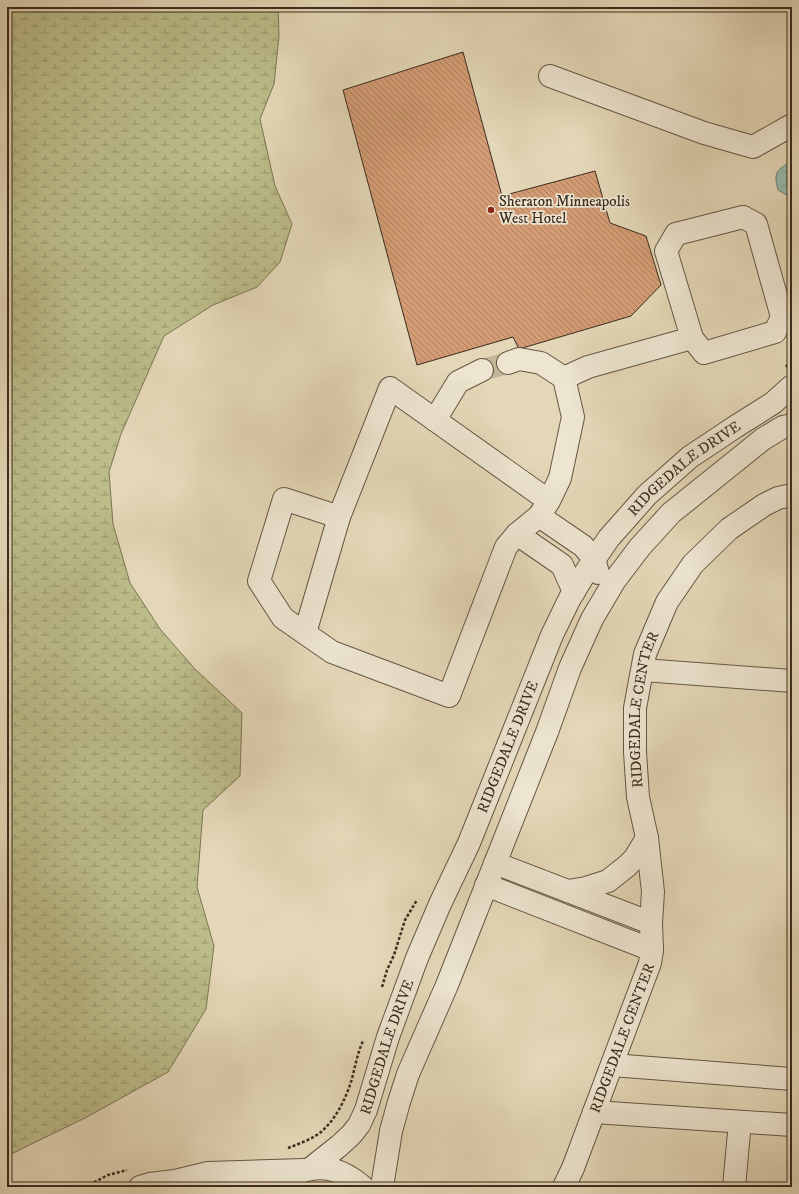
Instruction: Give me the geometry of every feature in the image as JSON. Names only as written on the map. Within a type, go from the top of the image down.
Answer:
[{"type":"street","points":[[550,76],[704,133],[753,147],[792,125]]},
{"type":"street","points":[[743,217],[756,224],[782,317],[775,332],[704,353],[692,338],[666,252],[676,234],[743,217]]},
{"type":"street","points":[[564,378],[588,367],[692,338]]},
{"type":"street","points":[[339,517],[284,499],[259,581],[284,618],[332,652],[449,696],[506,547],[517,534],[544,509],[560,478],[573,417],[564,378],[541,363],[520,359],[508,363]]},
{"type":"street","points":[[434,420],[458,382],[482,370]]},
{"type":"street","name":"RIDGEDALE DRIVE","points":[[278,1187],[289,1177],[307,1170],[339,1146],[359,1124],[366,1110],[388,1037],[417,958],[440,904],[469,843],[552,636],[574,592],[594,559],[609,538],[647,495],[685,462],[735,427],[773,403],[792,386]]},
{"type":"street","points":[[305,633],[339,517],[390,388],[434,420],[544,509],[583,546],[594,559],[600,578],[598,588],[581,616],[560,662],[553,717]]},
{"type":"street","name":"RIDGEDALE DRIVE","points":[[382,1187],[391,1131],[398,1102],[408,1074],[447,985],[553,717],[570,668],[592,619],[616,580],[640,547],[671,513],[763,439],[783,427],[792,425]]},
{"type":"street","name":"RIDGEDALE CENTER","points":[[564,1187],[573,1168],[650,963],[652,950],[651,924],[653,892],[647,838],[638,797],[635,752],[635,708],[645,654],[668,602],[693,564],[729,529],[778,498],[792,494]]},
{"type":"street","points":[[517,534],[562,565],[574,592]]},
{"type":"street","points":[[643,670],[792,681]]},
{"type":"street","points":[[568,891],[586,888],[608,881],[635,858],[647,838]]},
{"type":"street","points":[[495,863],[651,924]]},
{"type":"street","points":[[486,885],[652,950]]},
{"type":"street","points":[[612,1065],[792,1079]]},
{"type":"street","points":[[594,1112],[792,1125]]},
{"type":"street","points":[[734,1187],[740,1122]]},
{"type":"street","points":[[140,1187],[150,1184],[181,1184],[208,1173],[307,1170],[325,1168],[340,1171],[353,1178],[363,1187]]},
{"type":"green space","points":[[7,7],[278,7],[279,36],[274,84],[260,119],[275,186],[292,224],[280,262],[257,287],[213,305],[164,336],[121,434],[109,472],[113,524],[130,583],[160,629],[195,669],[242,713],[240,776],[203,810],[197,887],[214,946],[206,1009],[168,1072],[87,1117],[7,1156]]},
{"type":"water","points":[[792,160],[792,198],[778,190],[776,175],[780,169]]},
{"type":"building","name":"Sheraton Minneapolis West Hotel","points":[[463,52],[502,196],[595,171],[610,223],[646,236],[661,285],[631,316],[519,349],[513,337],[417,365],[343,90]]},
{"type":"tunnel","points":[[482,370],[508,363]]},
{"type":"place","name":"Sheraton Minneapolis West Hotel","points":[[491,210]]}]
